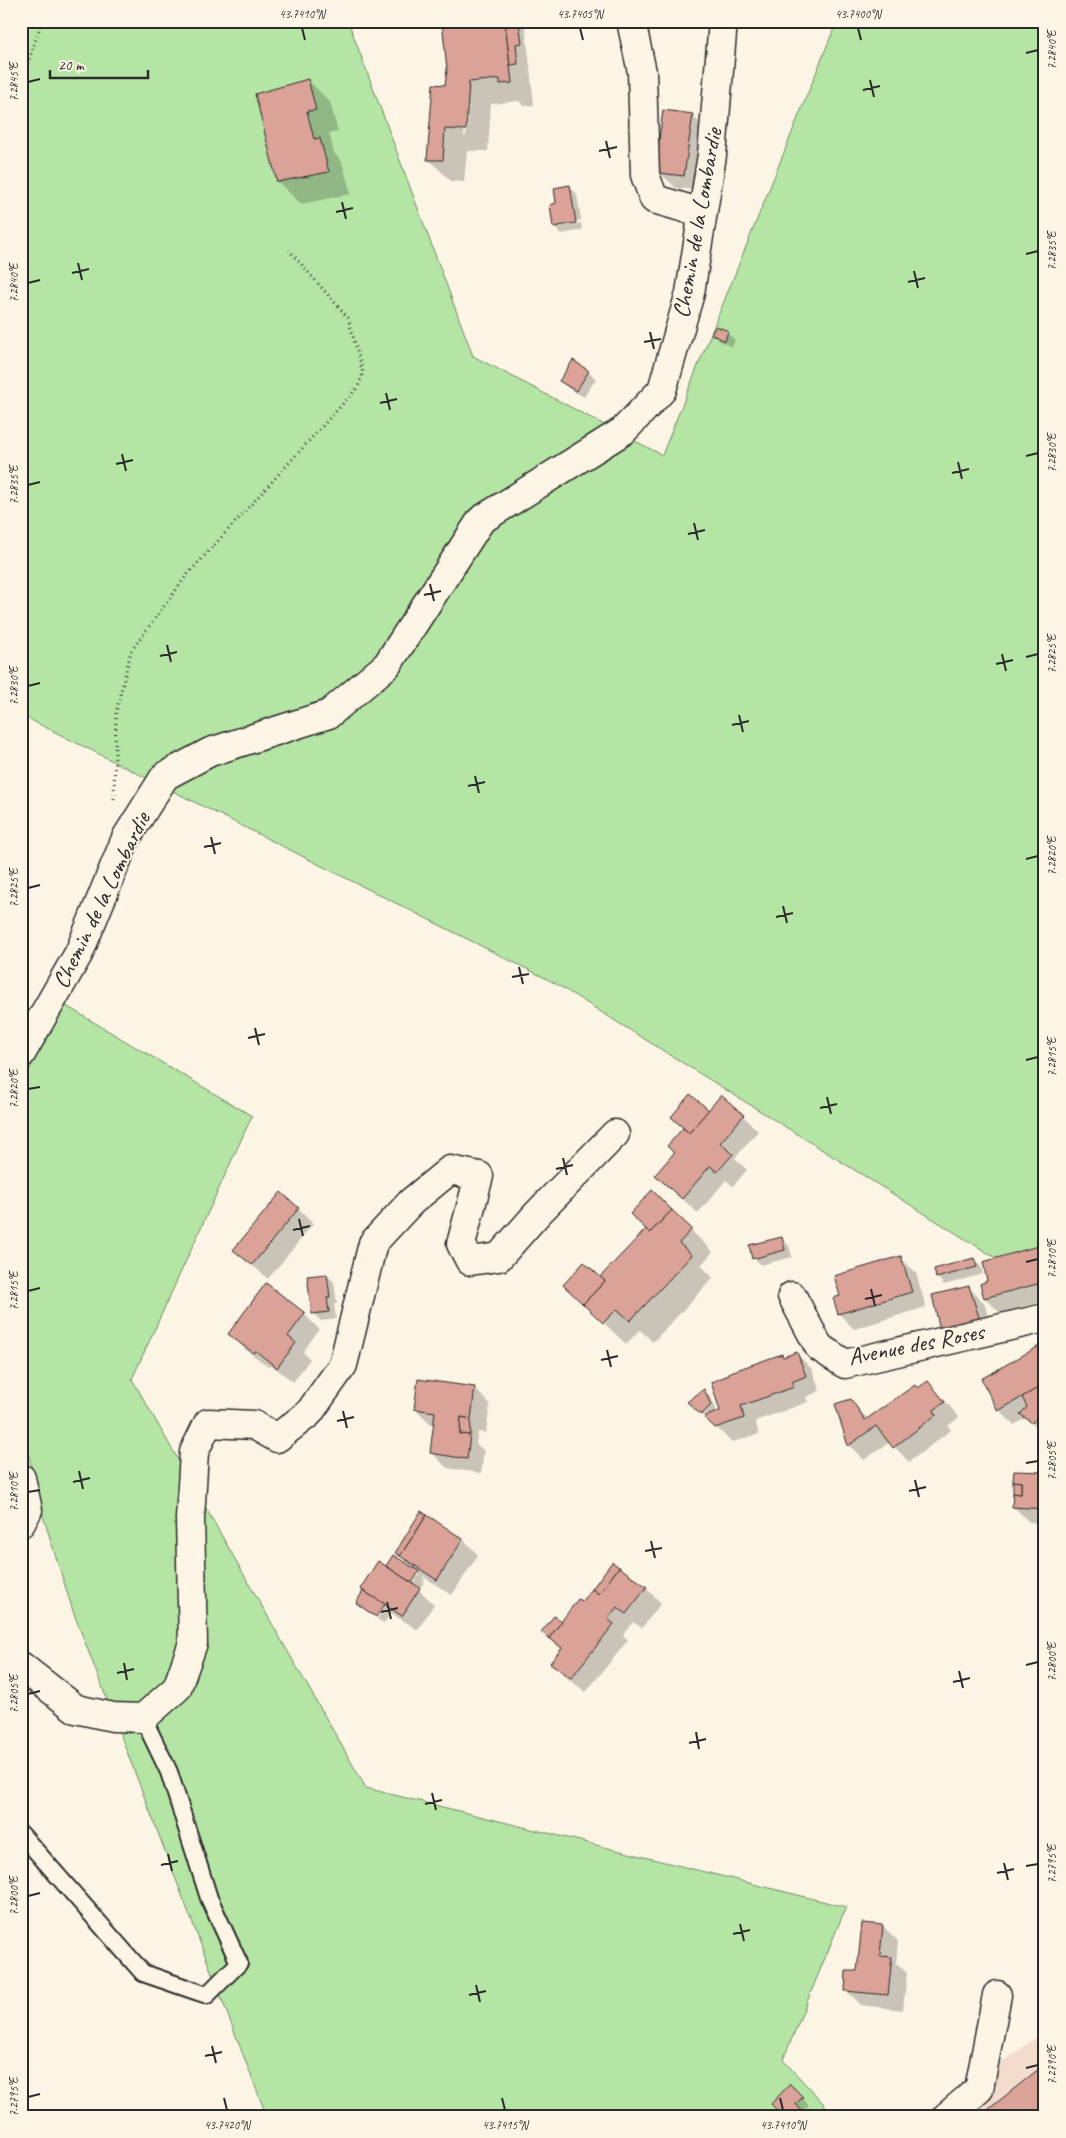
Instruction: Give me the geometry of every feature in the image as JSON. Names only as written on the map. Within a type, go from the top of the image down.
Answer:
[{"type":"street","points":[[630,21],[642,72],[645,175],[654,199],[702,213]]},
{"type":"street","name":"Chemin de la Lombardie","points":[[21,1054],[78,953],[126,838],[164,776],[210,752],[329,714],[388,665],[481,520],[623,431],[662,390],[690,293],[712,156],[724,21]]},
{"type":"street","points":[[21,1666],[76,1709],[113,1717],[143,1718],[177,1688],[193,1643],[190,1519],[194,1452],[208,1423],[254,1425],[277,1438],[309,1413],[343,1365],[374,1243],[411,1202],[450,1170],[479,1176],[461,1244],[470,1261],[499,1257],[537,1214],[615,1134]]},
{"type":"street","name":"Avenue des Roses","points":[[792,1296],[819,1347],[844,1364],[1045,1318]]},
{"type":"street","points":[[21,1478],[28,1510],[21,1523]]},
{"type":"street","points":[[946,2117],[979,2089],[997,1995]]},
{"type":"lane","points":[[21,1834],[143,1973],[208,1995],[239,1963],[209,1898],[169,1772],[143,1718]]},
{"type":"path","points":[[21,83],[42,21]]},
{"type":"path","points":[[126,838],[114,801],[116,712],[131,651],[187,575],[358,387],[363,373],[348,318],[289,250]]},
{"type":"shaded area","points":[[1045,2031],[1045,2117],[927,2117]]},
{"type":"green space","points":[[21,21],[348,21],[473,356],[662,455],[837,21],[1045,21],[1045,1282],[1039,1285],[553,982],[21,715]]},
{"type":"green space","points":[[63,1004],[252,1116],[132,1379],[366,1788],[846,1907],[783,2060],[836,2117],[267,2117],[73,1611],[43,1516],[21,1422],[21,1086]]},
{"type":"building","points":[[442,21],[505,21],[512,83],[500,84],[500,79],[469,82],[466,130],[445,129],[443,160],[427,160],[433,84],[445,85],[447,70]]},
{"type":"building","points":[[519,21],[522,43],[516,44],[518,64],[510,65],[505,22]]},
{"type":"building","points":[[308,79],[316,110],[307,111],[314,139],[320,138],[329,172],[277,182],[255,94]]},
{"type":"building","points":[[663,110],[693,114],[684,176],[659,173],[656,162]]},
{"type":"building","points":[[570,185],[576,223],[553,227],[550,205],[556,203],[554,188]]},
{"type":"building","points":[[716,326],[728,331],[725,341],[711,334]]},
{"type":"building","points":[[573,360],[589,371],[576,391],[559,381]]},
{"type":"building","points":[[690,1094],[709,1110],[689,1133],[671,1117]]},
{"type":"building","points":[[721,1095],[744,1115],[720,1143],[733,1154],[717,1172],[710,1166],[682,1199],[655,1175],[674,1153],[667,1146],[683,1128],[689,1133]]},
{"type":"building","points":[[652,1190],[672,1210],[650,1233],[630,1214]]},
{"type":"building","points":[[281,1192],[299,1208],[252,1265],[233,1250]]},
{"type":"building","points":[[672,1210],[692,1229],[679,1243],[692,1255],[630,1321],[617,1309],[603,1323],[583,1304],[605,1281],[600,1277],[646,1229],[650,1233]]},
{"type":"building","points":[[782,1237],[785,1250],[752,1259],[749,1245]]},
{"type":"building","points":[[1045,1244],[1045,1282],[984,1298],[980,1284],[987,1281],[983,1262]]},
{"type":"building","points":[[901,1256],[912,1292],[838,1314],[833,1298],[840,1296],[834,1276]]},
{"type":"building","points":[[974,1258],[977,1267],[936,1278],[934,1269]]},
{"type":"building","points":[[584,1262],[605,1281],[583,1304],[563,1285]]},
{"type":"building","points":[[327,1274],[330,1297],[327,1297],[329,1312],[312,1314],[307,1276]]},
{"type":"building","points":[[266,1283],[305,1313],[288,1336],[296,1343],[277,1368],[256,1351],[253,1353],[228,1334]]},
{"type":"building","points":[[969,1286],[980,1320],[940,1330],[932,1295]]},
{"type":"building","points":[[1041,1345],[1045,1351],[1045,1384],[998,1411],[981,1379]]},
{"type":"building","points":[[797,1352],[806,1376],[792,1382],[794,1387],[741,1406],[744,1418],[715,1428],[704,1417],[720,1411],[711,1382],[729,1375],[728,1373],[782,1354],[783,1357]]},
{"type":"building","points":[[418,1379],[475,1387],[471,1419],[461,1417],[460,1434],[470,1435],[467,1459],[430,1453],[435,1412],[414,1409]]},
{"type":"building","points":[[928,1381],[945,1402],[934,1410],[936,1415],[893,1448],[876,1426],[848,1446],[835,1404],[851,1399],[865,1420],[915,1385],[918,1388]]},
{"type":"building","points":[[1045,1384],[1045,1409],[1032,1423],[1020,1414],[1027,1407],[1022,1397]]},
{"type":"building","points":[[704,1389],[711,1405],[701,1415],[687,1402]]},
{"type":"building","points":[[461,1417],[471,1419],[470,1435],[460,1434]]},
{"type":"building","points":[[1014,1471],[1045,1472],[1045,1509],[1012,1507],[1013,1493],[1021,1494],[1021,1482],[1013,1481]]},
{"type":"building","points":[[1013,1481],[1021,1482],[1021,1494],[1013,1493]]},
{"type":"building","points":[[421,1511],[427,1515],[400,1556],[395,1553]]},
{"type":"building","points":[[427,1515],[463,1539],[437,1580],[400,1556]]},
{"type":"building","points":[[393,1555],[419,1571],[412,1583],[386,1566]]},
{"type":"building","points":[[378,1561],[420,1588],[402,1616],[360,1589]]},
{"type":"building","points":[[612,1562],[619,1567],[599,1594],[592,1589]]},
{"type":"building","points":[[619,1567],[647,1587],[626,1614],[617,1607],[608,1619],[614,1624],[571,1678],[550,1663],[562,1648],[549,1638],[578,1599],[583,1601],[592,1589],[599,1594]]},
{"type":"building","points":[[363,1591],[385,1604],[376,1617],[356,1603]]},
{"type":"building","points":[[554,1616],[562,1621],[549,1638],[541,1632]]},
{"type":"building","points":[[862,1923],[883,1925],[880,1956],[892,1957],[888,1995],[845,1991],[846,1971],[857,1971]]},
{"type":"building","points":[[1045,2064],[1045,2117],[979,2117]]},
{"type":"building","points":[[790,2084],[803,2097],[796,2104],[807,2117],[784,2117],[771,2104]]}]
